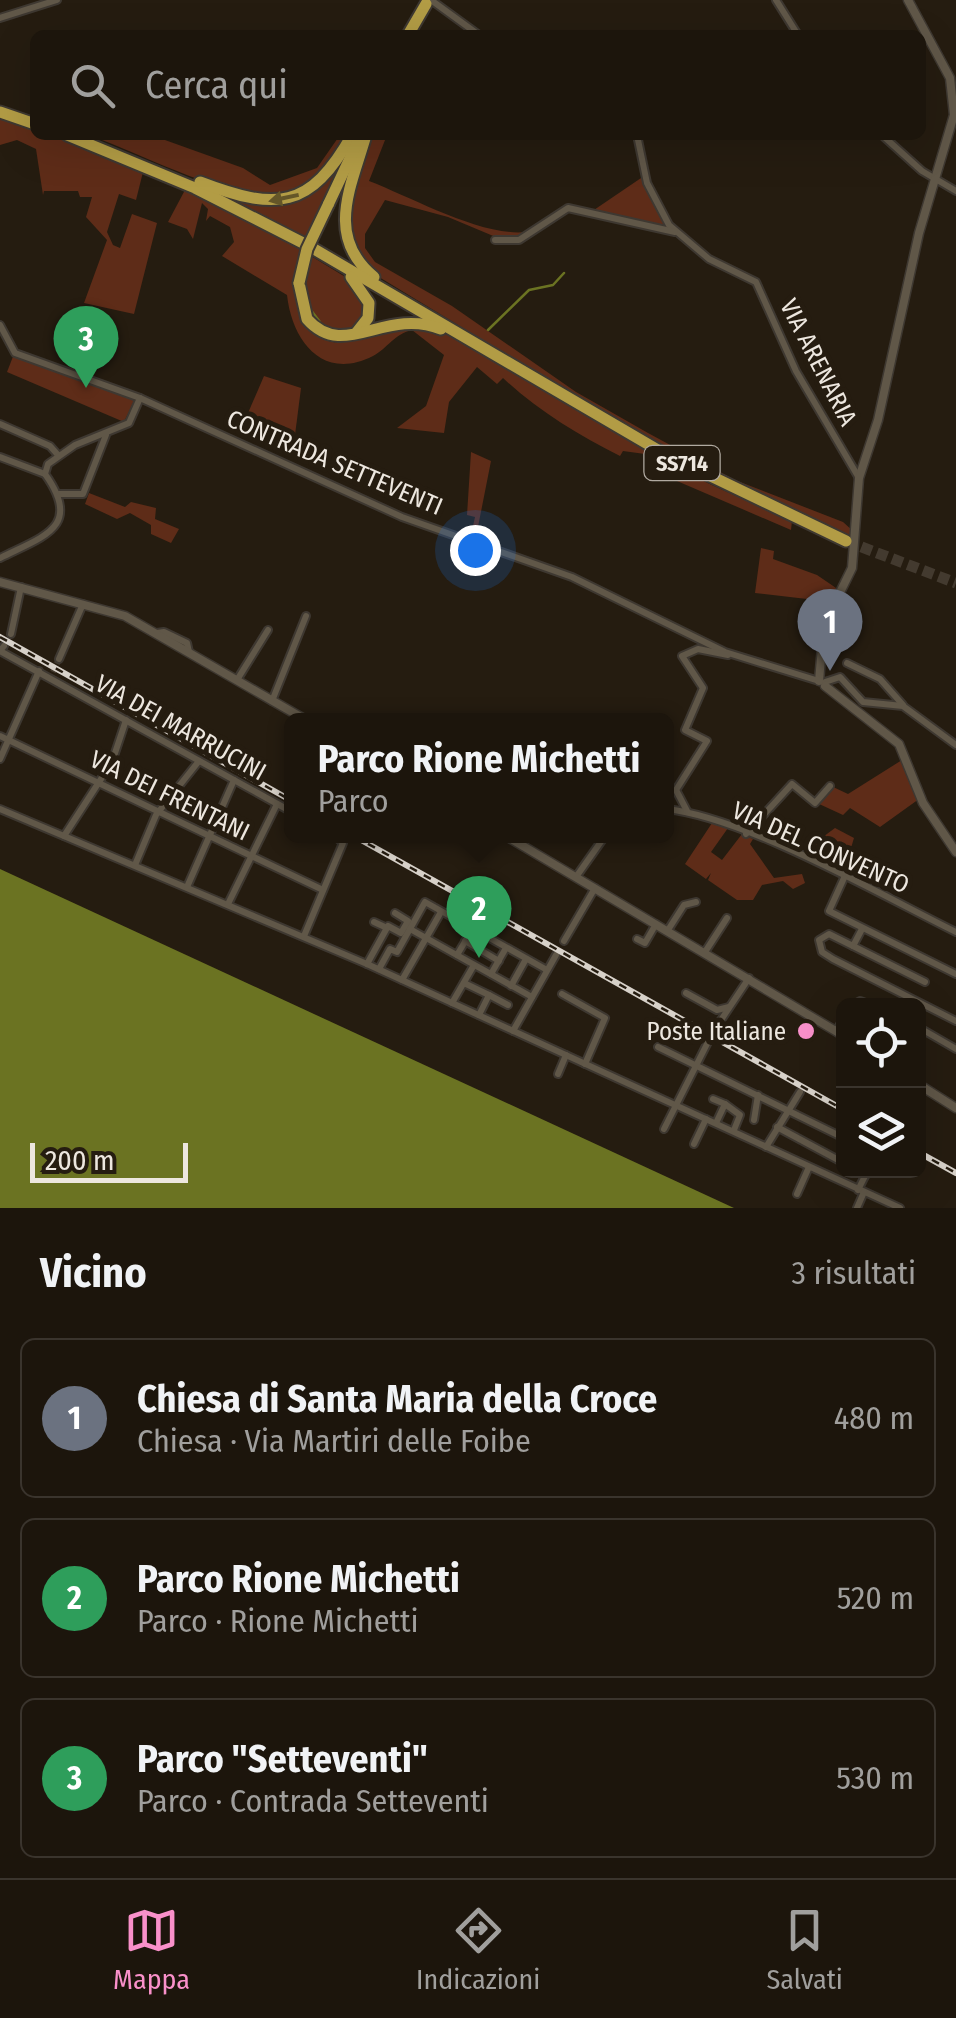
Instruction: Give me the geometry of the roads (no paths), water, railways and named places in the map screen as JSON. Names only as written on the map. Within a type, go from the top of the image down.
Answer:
[{"type":"highway","points":[[411,30],[428,2]]},
{"type":"highway","points":[[0,112],[30,122]]},
{"type":"highway","name":"SS714","points":[[79,140],[144,165],[310,247],[678,462],[846,541]]},
{"type":"highway","points":[[144,165],[244,198],[275,202],[316,186],[330,172],[349,140]]},
{"type":"highway","points":[[361,140],[307,249],[299,284],[303,310],[314,327],[330,336],[354,335],[392,322],[414,321],[476,344]]},
{"type":"highway","points":[[363,140],[346,196],[347,238],[364,269],[422,312]]},
{"type":"highway","points":[[310,247],[366,293],[369,315],[354,335]]},
{"type":"main road","points":[[908,0],[924,30]]},
{"type":"main road","points":[[926,33],[950,78],[954,98],[951,130],[900,307],[878,420],[860,478],[855,556],[824,625],[820,658],[822,682],[899,744],[923,803],[956,852]]},
{"type":"main road","points":[[0,582],[124,616],[293,713]]},
{"type":"main road","points":[[525,843],[836,1031]]},
{"type":"main road","points":[[924,1088],[956,1108]]},
{"type":"street","points":[[0,18],[57,0]]},
{"type":"street","points":[[776,0],[795,30]]},
{"type":"street","points":[[428,2],[472,30]]},
{"type":"street","name":"VIA ARENARIA","points":[[637,140],[652,195],[675,232],[709,259],[748,277],[761,289],[796,371],[860,478]]},
{"type":"street","points":[[888,140],[922,171],[956,191]]},
{"type":"street","points":[[495,240],[518,240],[568,208],[675,232]]},
{"type":"street","name":"CONTRADA SETTEVENTI","points":[[0,324],[14,352],[140,398],[402,517],[576,579],[733,656],[805,679],[822,682],[840,677],[863,702],[903,706]]},
{"type":"street","points":[[45,474],[48,464],[58,455],[129,423],[140,398]]},
{"type":"street","points":[[0,424],[50,446],[58,455]]},
{"type":"street","points":[[58,494],[83,494],[106,434]]},
{"type":"street","points":[[0,457],[45,474],[58,494],[62,512],[51,532],[0,558]]},
{"type":"street","points":[[10,634],[22,587]]},
{"type":"street","points":[[59,658],[84,602]]},
{"type":"street","points":[[272,701],[306,616]]},
{"type":"street","points":[[237,680],[268,630]]},
{"type":"street","name":"VIA DEI MARRUCINI","points":[[2,649],[284,808]]},
{"type":"street","points":[[688,812],[676,790],[707,741],[685,730],[703,688],[682,656],[698,649],[733,656]]},
{"type":"street","points":[[847,663],[880,678],[903,706],[956,745]]},
{"type":"street","points":[[0,759],[4,738],[39,671]]},
{"type":"street","points":[[64,836],[100,782],[126,720]]},
{"type":"street","name":"VIA DEI FRENTANI","points":[[4,738],[323,890]]},
{"type":"street","points":[[135,865],[160,812],[199,761]]},
{"type":"street","points":[[186,888],[234,780]]},
{"type":"street","points":[[746,834],[792,784],[815,802],[830,786]]},
{"type":"street","points":[[228,904],[277,804]]},
{"type":"street","points":[[0,809],[368,964],[900,1208]]},
{"type":"street","name":"VIA DEL CONVENTO","points":[[674,810],[746,834],[956,932]]},
{"type":"street","points":[[302,935],[343,843]]},
{"type":"street","points":[[576,876],[600,843]]},
{"type":"street","points":[[845,878],[828,909],[956,974]]},
{"type":"street","points":[[564,942],[595,888]]},
{"type":"street","points":[[398,952],[425,902],[547,970]]},
{"type":"street","points":[[668,930],[684,905],[696,902]]},
{"type":"street","points":[[402,980],[441,912]]},
{"type":"street","points":[[374,922],[401,933],[408,920],[395,913]]},
{"type":"street","points":[[705,952],[726,918]]},
{"type":"street","points":[[637,939],[644,943],[657,923]]},
{"type":"street","points":[[368,964],[387,928]]},
{"type":"street","points":[[853,946],[862,928]]},
{"type":"street","points":[[410,930],[532,998]]},
{"type":"street","points":[[457,955],[472,930]]},
{"type":"street","points":[[925,982],[829,934],[819,942],[832,960],[956,1021]]},
{"type":"street","points":[[465,941],[499,961]]},
{"type":"street","points":[[379,969],[391,948],[413,960]]},
{"type":"street","points":[[491,974],[506,948]]},
{"type":"street","points":[[512,1031],[556,955]]},
{"type":"street","points":[[511,986],[526,959]]},
{"type":"street","points":[[452,1003],[474,965]]},
{"type":"street","points":[[716,1029],[749,977]]},
{"type":"street","points":[[464,983],[508,1005]]},
{"type":"street","points":[[562,994],[605,1018],[585,1064]]},
{"type":"street","points":[[686,994],[717,1010],[728,1007]]},
{"type":"street","points":[[480,1015],[489,995]]},
{"type":"street","points":[[926,1031],[955,1044]]},
{"type":"street","points":[[664,1129],[710,1038]]},
{"type":"street","points":[[658,1047],[836,1134]]},
{"type":"street","points":[[558,1074],[566,1055]]},
{"type":"street","points":[[766,1147],[800,1092]]},
{"type":"street","points":[[714,1099],[757,1121],[758,1095]]},
{"type":"street","points":[[716,1122],[724,1104]]},
{"type":"street","points":[[734,1130],[740,1115]]},
{"type":"street","points":[[694,1144],[706,1118]]},
{"type":"street","points":[[777,1126],[836,1159]]},
{"type":"street","points":[[797,1194],[809,1167]]},
{"type":"street","points":[[856,1208],[865,1178]]},
{"type":"waterway","points":[[488,330],[529,290],[553,285],[564,273]]},
{"type":"waterway","points":[[310,309],[320,322]]},
{"type":"tunnel","points":[[846,541],[956,583]]},
{"type":"tunnel","points":[[53,672],[59,659]]},
{"type":"railway","points":[[0,637],[284,797]]},
{"type":"railway","points":[[367,843],[836,1106]]},
{"type":"railway","points":[[926,1156],[956,1173]]},
{"type":"place","name":"Parco \"Setteventi\"","points":[[86,388]]},
{"type":"place","name":"Chiesa di Santa Maria della Croce","points":[[830,671]]},
{"type":"place","name":"Parco Rione Michetti","points":[[479,958]]},
{"type":"place","name":"Poste Italiane","points":[[806,1031]]}]
